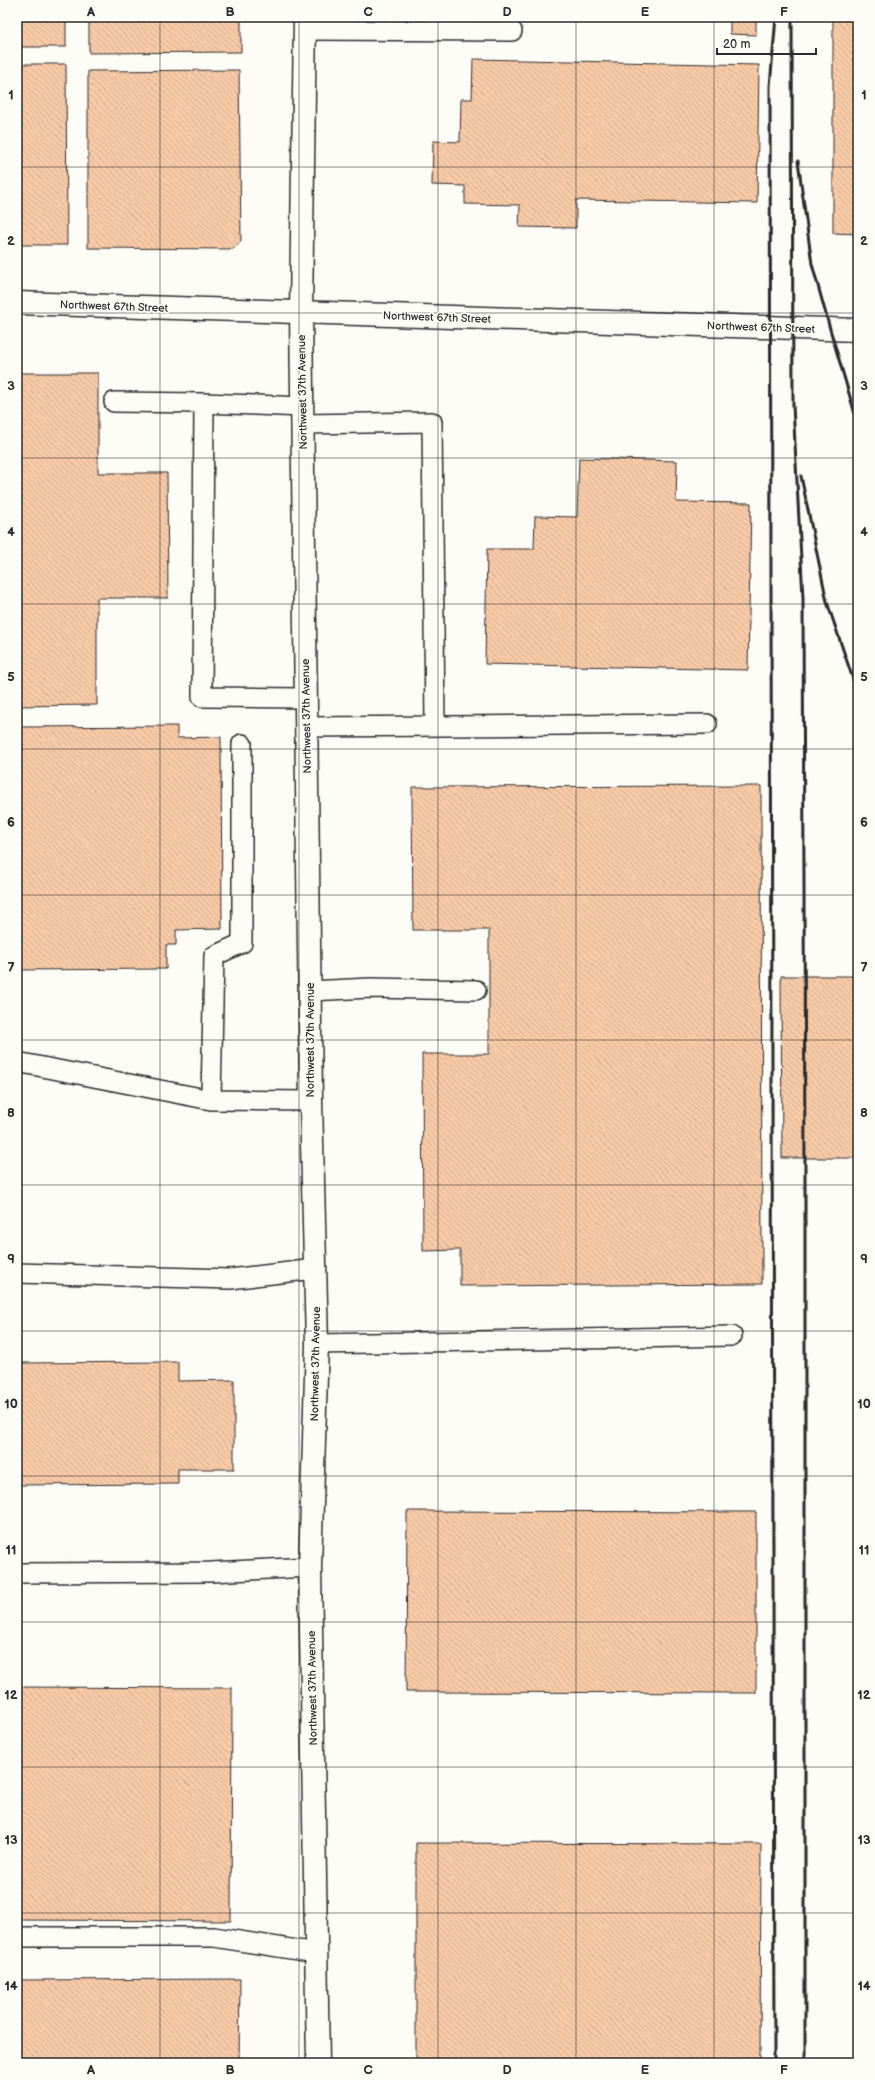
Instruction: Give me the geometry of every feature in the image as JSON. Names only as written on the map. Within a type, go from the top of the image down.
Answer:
[{"type":"street","name":"Northwest 37th Avenue","points":[[305,24],[301,313],[311,1101],[317,1344],[310,1568],[318,2063]]},
{"type":"street","name":"Northwest 67th Street","points":[[17,303],[858,330]]},
{"type":"lane","points":[[305,24],[405,24],[512,31]]},
{"type":"lane","points":[[114,402],[204,403],[303,416],[432,422],[435,726]]},
{"type":"lane","points":[[204,403],[202,697],[305,698]]},
{"type":"lane","points":[[306,727],[707,724]]},
{"type":"lane","points":[[211,1100],[214,956],[242,942],[242,744]]},
{"type":"lane","points":[[310,991],[370,988],[476,990]]},
{"type":"lane","points":[[17,1062],[211,1100],[311,1101]]},
{"type":"lane","points":[[17,1273],[230,1279],[315,1269]]},
{"type":"lane","points":[[317,1344],[732,1336]]},
{"type":"lane","points":[[17,1573],[212,1572],[310,1568]]},
{"type":"lane","points":[[17,1938],[214,1937],[316,1953]]},
{"type":"building","points":[[17,17],[66,17],[66,47],[17,47]]},
{"type":"building","points":[[89,17],[241,17],[241,52],[89,53]]},
{"type":"building","points":[[730,17],[756,17],[756,35],[730,34]]},
{"type":"building","points":[[833,17],[858,17],[858,234],[833,233]]},
{"type":"building","points":[[473,59],[759,65],[757,203],[576,200],[576,228],[519,227],[520,205],[465,204],[465,186],[432,185],[433,141],[460,142],[461,99],[472,99]]},
{"type":"building","points":[[17,64],[66,64],[67,245],[17,245]]},
{"type":"building","points":[[239,70],[241,242],[233,249],[88,248],[88,71]]},
{"type":"building","points":[[17,373],[98,373],[98,473],[167,473],[168,598],[97,598],[97,705],[17,706]]},
{"type":"building","points":[[579,458],[677,461],[676,502],[751,503],[748,670],[485,664],[487,549],[534,549],[535,516],[577,517]]},
{"type":"building","points":[[177,726],[177,738],[221,737],[222,929],[176,930],[176,945],[166,945],[166,969],[17,970],[17,727]]},
{"type":"building","points":[[761,786],[762,1284],[460,1286],[460,1250],[423,1251],[422,1054],[489,1054],[489,930],[413,930],[412,787]]},
{"type":"building","points":[[781,976],[858,976],[858,1158],[782,1158]]},
{"type":"building","points":[[178,1362],[178,1381],[234,1380],[234,1469],[178,1469],[178,1484],[17,1485],[17,1363]]},
{"type":"building","points":[[407,1511],[756,1512],[756,1693],[406,1692]]},
{"type":"building","points":[[17,1687],[232,1688],[231,1921],[17,1920]]},
{"type":"building","points":[[416,1843],[761,1844],[760,2063],[416,2063]]},
{"type":"building","points":[[240,1979],[239,2063],[17,2063],[17,1980]]},
{"type":"railway","points":[[774,2063],[770,86],[776,17]]},
{"type":"railway","points":[[792,17],[793,405],[803,598],[805,1172],[805,2063]]},
{"type":"railway","points":[[798,161],[812,264],[858,424]]},
{"type":"railway","points":[[801,476],[827,602],[858,694]]}]
